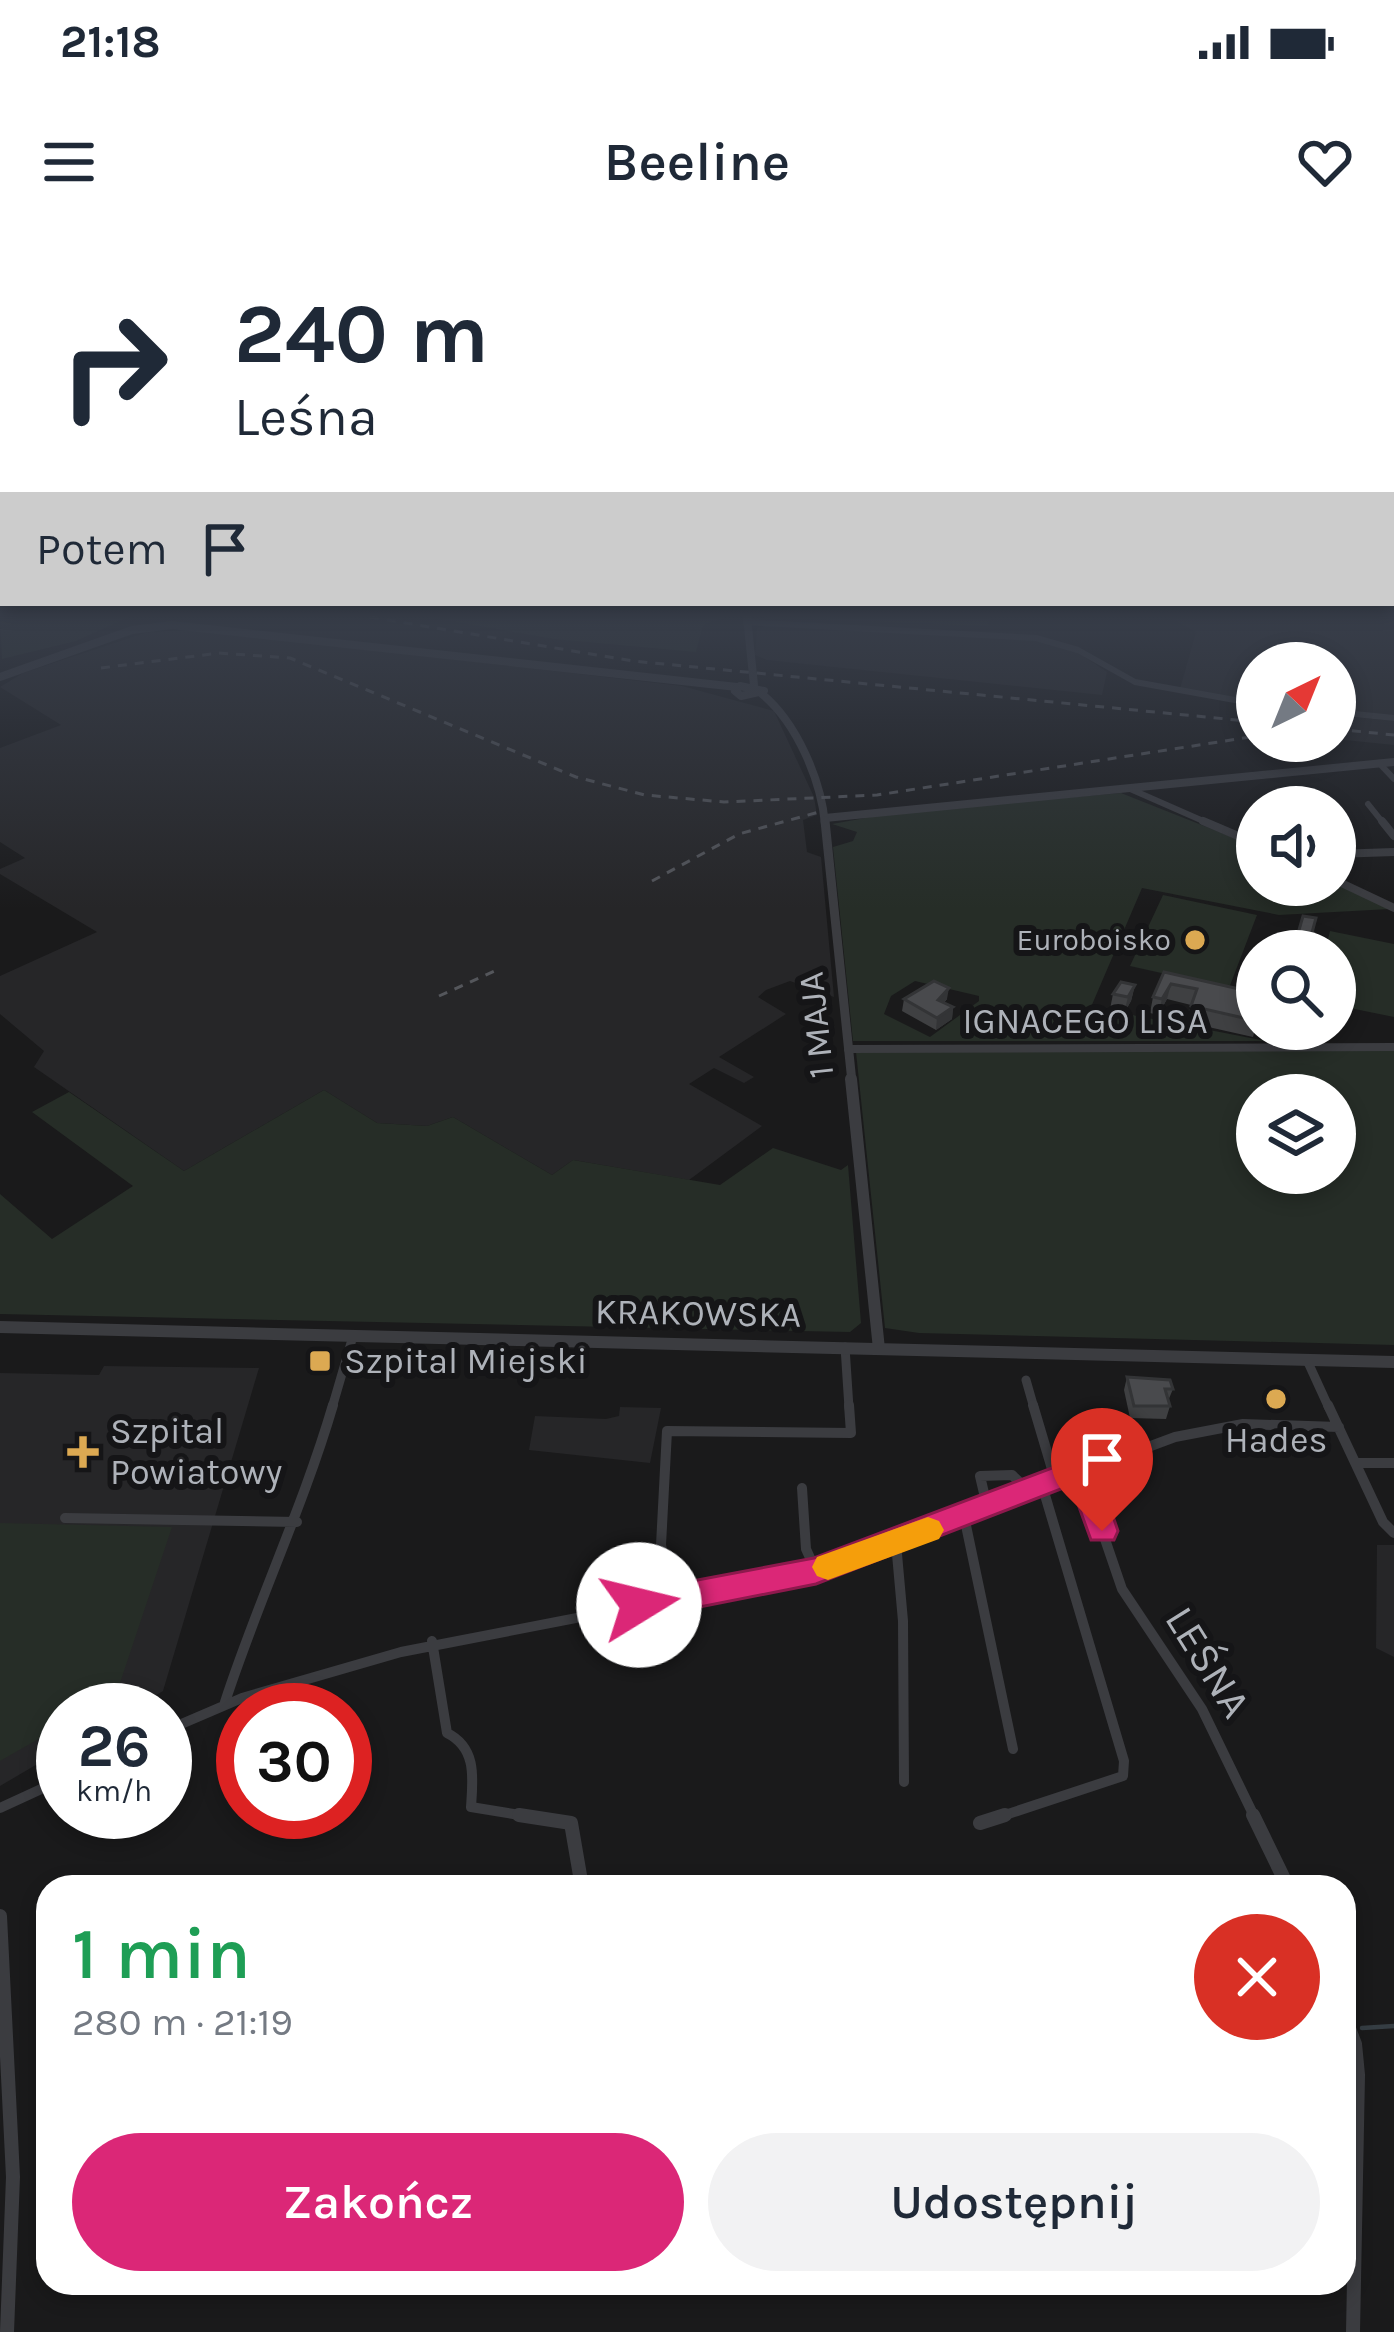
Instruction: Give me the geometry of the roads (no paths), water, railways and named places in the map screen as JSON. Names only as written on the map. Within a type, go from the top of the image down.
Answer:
[{"type":"street","name":"1 MAJA","points":[[782,715],[819,790],[825,818],[879,1348]]},
{"type":"street","points":[[1361,715],[1394,718]]},
{"type":"street","points":[[825,818],[1394,761]]},
{"type":"street","points":[[1379,763],[1394,779]]},
{"type":"street","points":[[1128,788],[1236,835]]},
{"type":"street","points":[[1368,804],[1394,836]]},
{"type":"street","points":[[1356,853],[1394,852]]},
{"type":"street","points":[[1356,890],[1394,908]]},
{"type":"street","name":"IGNACEGO LISA","points":[[848,1049],[1394,1047]]},
{"type":"street","name":"KRAKOWSKA","points":[[0,1327],[1394,1362]]},
{"type":"street","points":[[231,1683],[263,1587],[297,1522],[353,1336]]},
{"type":"street","points":[[673,1600],[661,1545],[667,1431],[851,1433],[845,1347]]},
{"type":"street","points":[[1306,1360],[1383,1522],[1394,1533]]},
{"type":"street","points":[[1025,1380],[1055,1479]]},
{"type":"street","points":[[289,1683],[432,1641],[816,1571],[1159,1442],[1234,1425],[1339,1427]]},
{"type":"street","points":[[1358,1463],[1394,1463]]},
{"type":"street","name":"LEŚNA","points":[[1081,1469],[1122,1589],[1202,1708],[1282,1875]]},
{"type":"street","points":[[980,1823],[1107,1786],[1124,1776],[1124,1761],[1035,1487],[1012,1475],[980,1476],[987,1507]]},
{"type":"street","points":[[802,1488],[806,1549],[816,1571]]},
{"type":"street","points":[[964,1516],[1013,1749]]},
{"type":"street","points":[[65,1518],[297,1522]]},
{"type":"street","points":[[896,1543],[903,1621],[904,1782]]},
{"type":"street","points":[[432,1641],[447,1733],[464,1742],[470,1756],[471,1807],[571,1823],[580,1875]]},
{"type":"street","points":[[0,1808],[36,1791]]},
{"type":"street","points":[[0,1916],[13,2177],[12,2306],[7,2332]]},
{"type":"street","points":[[1356,2057],[1356,2226]]},
{"type":"street","points":[[1353,2332],[1354,2295]]},
{"type":"waterway","points":[[1362,2028],[1394,2026]]},
{"type":"railway","points":[[426,715],[576,777],[645,795],[724,802],[877,795],[1236,739]]},
{"type":"railway","points":[[1182,715],[1236,720]]},
{"type":"railway","points":[[1356,731],[1394,735]]},
{"type":"railway","points":[[652,881],[739,834],[819,812]]},
{"type":"railway","points":[[439,996],[497,970]]},
{"type":"place","name":"Euroboisko","points":[[1195,940]]},
{"type":"place","name":"Szpital Miejski","points":[[320,1361]]},
{"type":"place","name":"Hades","points":[[1276,1399]]},
{"type":"place","name":"Szpital Powiatowy","points":[[83,1452]]}]
